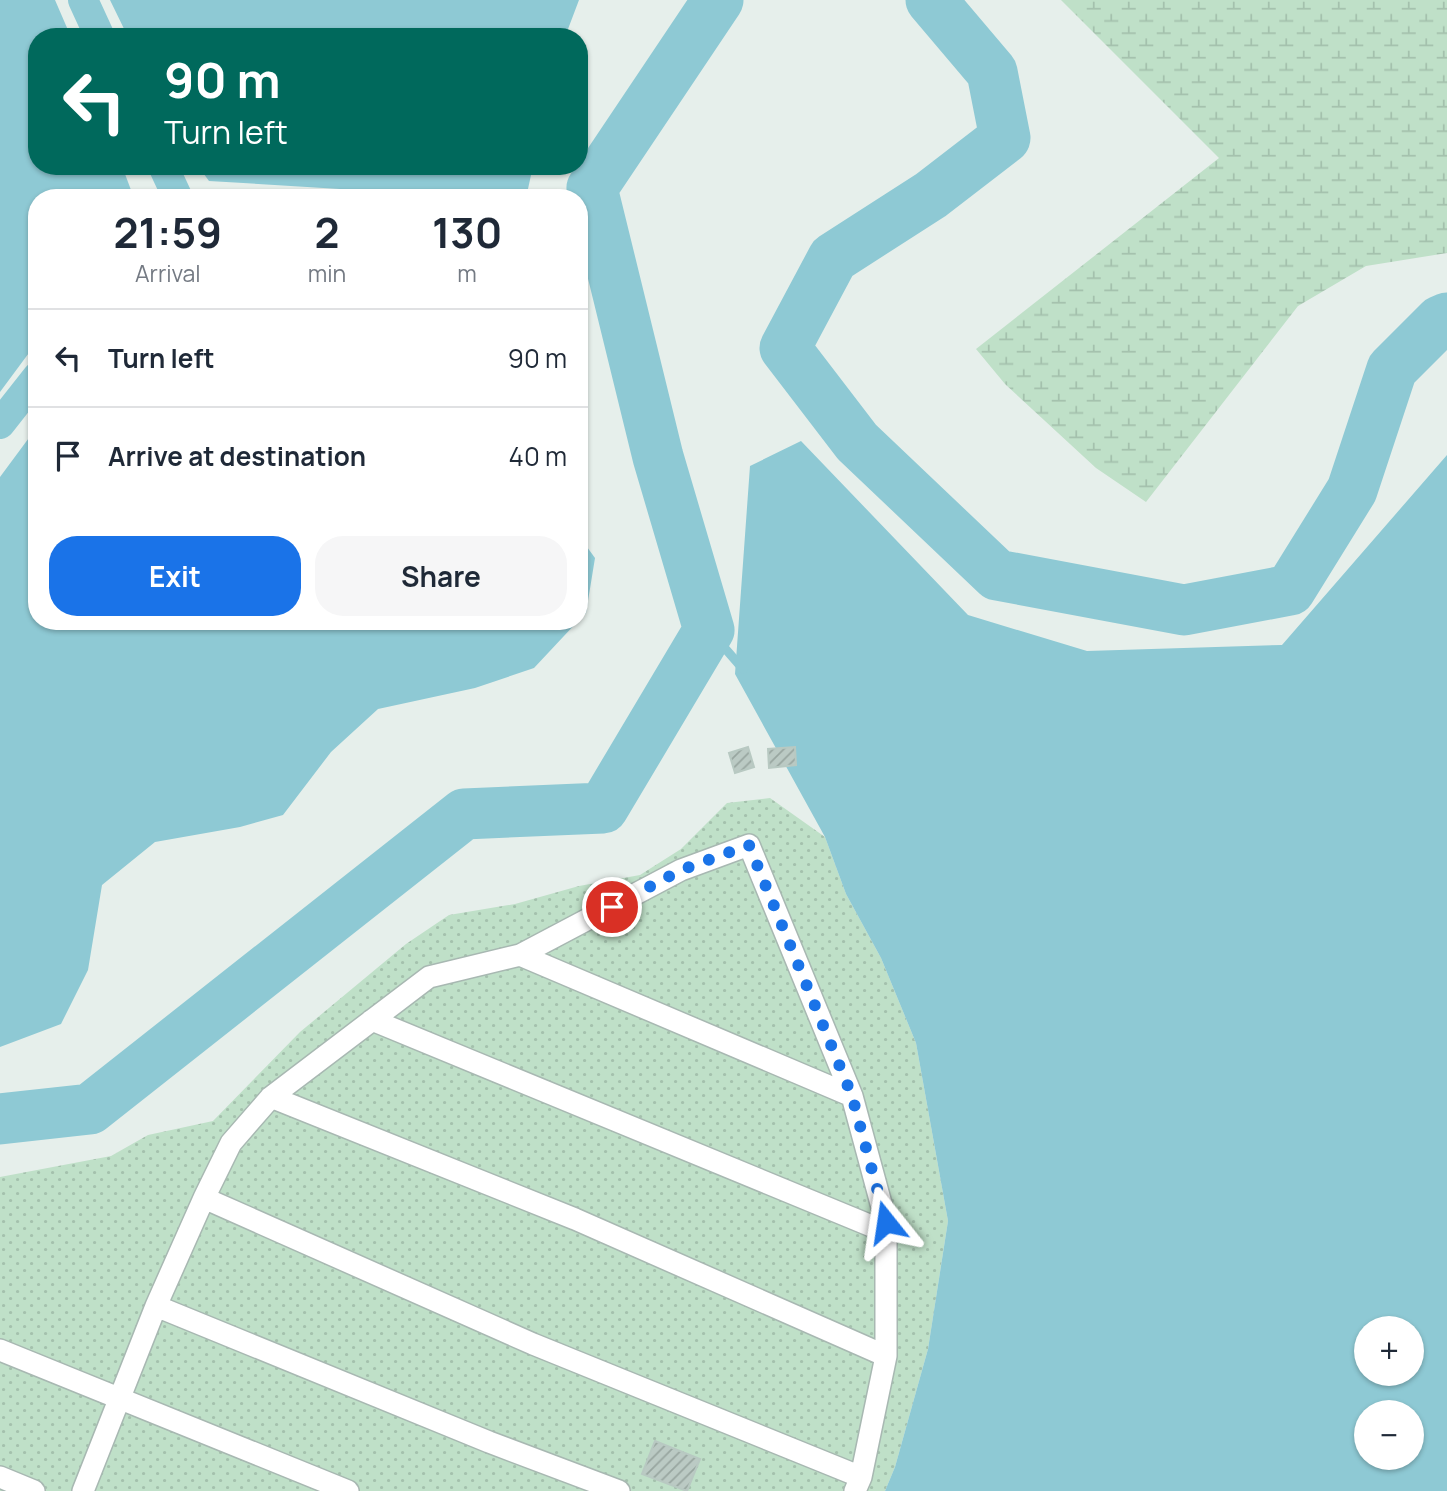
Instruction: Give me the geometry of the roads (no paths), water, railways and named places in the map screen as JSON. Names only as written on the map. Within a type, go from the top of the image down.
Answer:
[{"type":"street","points":[[83,1491],[156,1306],[204,1198],[231,1143],[271,1097],[429,977],[520,955],[681,870],[749,845],[852,1096],[886,1222],[886,1356],[858,1484],[204,1198]]},
{"type":"street","points":[[520,955],[852,1096]]},
{"type":"street","points":[[372,1020],[886,1232]]},
{"type":"street","points":[[271,1097],[575,1219],[886,1356]]},
{"type":"street","points":[[156,1306],[489,1442],[619,1491]]},
{"type":"street","points":[[0,1350],[348,1491]]},
{"type":"street","points":[[0,1477],[34,1491]]},
{"type":"water","points":[[0,0],[55,0],[67,28],[28,28],[28,175],[125,175],[131,189],[28,189],[28,354],[0,392]]},
{"type":"water","points":[[110,0],[579,0],[568,28],[124,28]]},
{"type":"water","points":[[205,175],[531,175],[528,189],[340,189],[209,181]]},
{"type":"water","points":[[28,439],[28,630],[570,630],[534,668],[475,688],[378,709],[331,752],[283,815],[240,827],[155,842],[102,885],[88,970],[61,1024],[0,1047],[0,477]]},
{"type":"water","points":[[801,441],[968,615],[1087,651],[1282,645],[1447,455],[1447,1491],[885,1491],[895,1467],[928,1349],[948,1221],[916,1043],[881,958],[846,894],[825,837],[735,674],[750,466]]},
{"type":"water","points":[[588,548],[595,558],[588,601]]},
{"type":"waterway","points":[[83,0],[96,28]]},
{"type":"waterway","points":[[0,1119],[90,1109],[464,814],[603,808],[709,630],[658,457],[592,188],[718,0]]},
{"type":"waterway","points":[[931,0],[992,72],[1005,138],[931,195],[833,258],[785,348],[857,442],[997,575],[1184,610],[1290,590],[1352,490],[1392,369],[1440,321],[1447,318]]},
{"type":"waterway","points":[[167,175],[174,189]]},
{"type":"waterway","points":[[0,424],[28,388]]},
{"type":"waterway","points":[[709,630],[743,669]]}]
